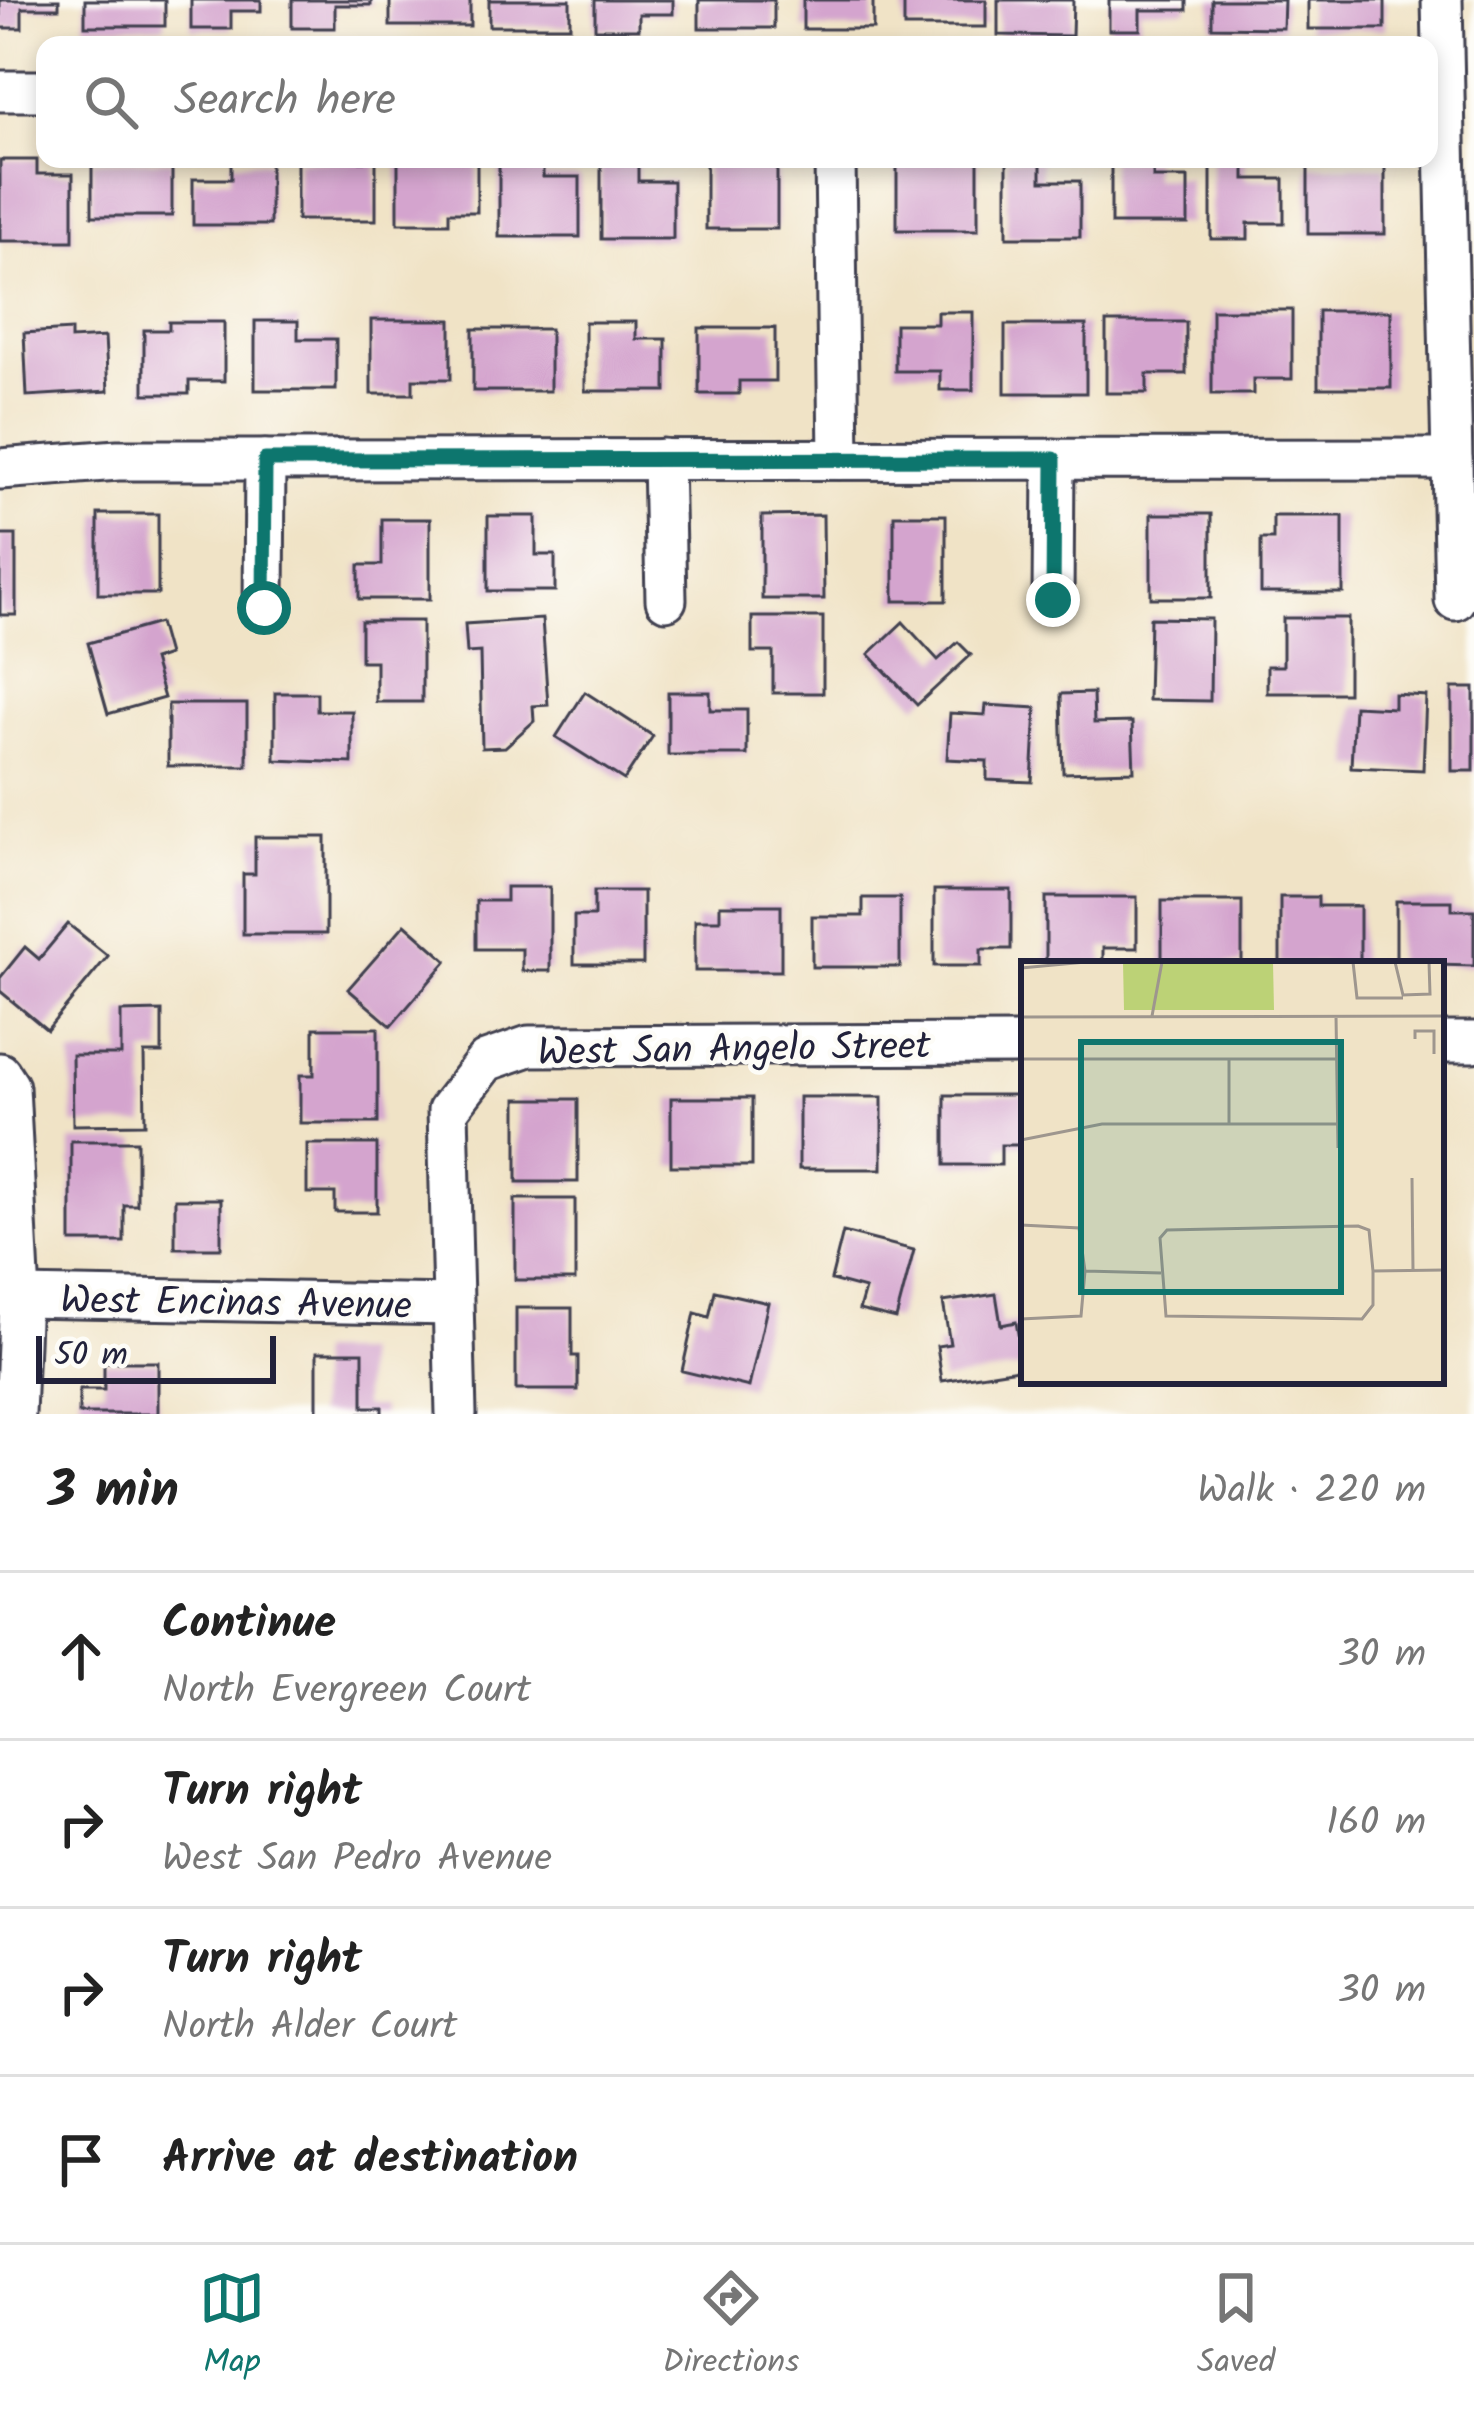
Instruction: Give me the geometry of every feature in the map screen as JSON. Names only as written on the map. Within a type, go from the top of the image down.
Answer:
[{"type":"street","points":[[1438,63],[1442,0]]},
{"type":"street","points":[[0,91],[36,91]]},
{"type":"street","points":[[1438,140],[1455,600]]},
{"type":"street","points":[[836,168],[839,459]]},
{"type":"street","points":[[663,459],[666,600]]},
{"type":"street","points":[[1053,600],[1054,459]]},
{"type":"street","points":[[0,469],[118,460],[1452,459]]},
{"type":"street","points":[[264,608],[265,460]]},
{"type":"street","name":"West San Angelo Street","points":[[456,1414],[448,1110],[486,1061],[529,1046],[1021,1044]]},
{"type":"street","points":[[0,1073],[9,1088],[20,1297],[15,1414]]},
{"type":"street","name":"West Encinas Avenue","points":[[20,1297],[452,1305]]},
{"type":"building","points":[[0,0],[59,0],[59,8],[22,8],[22,28],[0,28]]},
{"type":"building","points":[[85,0],[165,0],[165,26],[85,26]]},
{"type":"building","points":[[191,0],[261,0],[261,11],[231,11],[231,29],[191,29]]},
{"type":"building","points":[[292,0],[371,0],[371,5],[335,5],[335,28],[292,28]]},
{"type":"building","points":[[390,0],[470,0],[470,26],[390,26]]},
{"type":"building","points":[[489,0],[570,0],[570,26],[489,26]]},
{"type":"building","points":[[595,0],[673,0],[673,14],[639,14],[639,29],[595,29]]},
{"type":"building","points":[[699,0],[774,0],[774,28],[699,28]]},
{"type":"building","points":[[803,0],[873,0],[873,29],[803,29]]},
{"type":"building","points":[[904,0],[986,0],[986,27],[904,27]]},
{"type":"building","points":[[998,0],[1073,0],[1072,36],[998,35]]},
{"type":"building","points":[[1109,0],[1187,0],[1187,10],[1140,10],[1140,30],[1109,30]]},
{"type":"building","points":[[1212,0],[1284,0],[1283,28],[1212,27]]},
{"type":"building","points":[[1308,0],[1385,0],[1385,29],[1308,29]]},
{"type":"building","points":[[0,160],[36,160],[37,174],[73,174],[73,241],[0,241]]},
{"type":"building","points":[[92,168],[172,168],[172,216],[92,216]]},
{"type":"building","points":[[231,168],[270,168],[270,225],[193,225],[193,179],[231,179]]},
{"type":"building","points":[[297,168],[376,168],[376,220],[297,220]]},
{"type":"building","points":[[398,168],[477,168],[477,212],[449,212],[449,223],[398,223]]},
{"type":"building","points":[[499,168],[543,168],[543,177],[580,177],[580,237],[499,237]]},
{"type":"building","points":[[601,168],[638,168],[638,181],[673,181],[673,239],[601,239]]},
{"type":"building","points":[[706,168],[777,168],[777,229],[706,229]]},
{"type":"building","points":[[897,168],[978,168],[978,230],[897,230]]},
{"type":"building","points":[[1007,168],[1041,168],[1041,181],[1080,181],[1080,237],[1007,237]]},
{"type":"building","points":[[1111,168],[1153,168],[1153,178],[1188,178],[1188,224],[1111,224]]},
{"type":"building","points":[[1211,168],[1245,168],[1245,179],[1284,179],[1284,223],[1248,223],[1248,239],[1211,239]]},
{"type":"building","points":[[1308,168],[1385,168],[1385,234],[1308,234]]},
{"type":"building","points":[[1212,310],[1292,310],[1292,379],[1253,379],[1253,394],[1212,394]]},
{"type":"building","points":[[1318,311],[1391,311],[1391,388],[1318,388]]},
{"type":"building","points":[[937,312],[973,312],[973,390],[940,390],[940,371],[895,371],[895,324],[937,324]]},
{"type":"building","points":[[371,320],[451,320],[451,379],[413,379],[413,394],[371,394]]},
{"type":"building","points":[[255,321],[298,321],[298,339],[336,339],[336,390],[255,390]]},
{"type":"building","points":[[169,322],[224,322],[224,381],[189,381],[189,394],[144,394],[144,330],[169,330]]},
{"type":"building","points":[[585,322],[636,322],[636,339],[666,339],[666,391],[585,391]]},
{"type":"building","points":[[1106,322],[1186,322],[1186,374],[1147,374],[1147,393],[1106,393]]},
{"type":"building","points":[[1005,325],[1086,325],[1086,393],[1005,393]]},
{"type":"building","points":[[699,328],[775,328],[775,381],[739,381],[739,394],[699,394]]},
{"type":"building","points":[[473,329],[550,329],[550,391],[473,391]]},
{"type":"building","points":[[71,330],[71,339],[105,337],[108,391],[27,396],[24,333]]},
{"type":"building","points":[[98,514],[158,514],[158,594],[98,594]]},
{"type":"building","points":[[1151,514],[1211,514],[1211,598],[1151,598]]},
{"type":"building","points":[[823,515],[824,599],[762,599],[762,516]]},
{"type":"building","points":[[894,515],[946,515],[946,601],[894,601]]},
{"type":"building","points":[[488,516],[536,516],[536,555],[555,555],[555,591],[488,591]]},
{"type":"building","points":[[1273,516],[1343,516],[1343,593],[1261,593],[1261,539],[1273,539]]},
{"type":"building","points":[[382,519],[430,519],[430,599],[359,599],[359,565],[382,565]]},
{"type":"building","points":[[0,535],[16,535],[16,615],[0,615]]},
{"type":"building","points":[[752,617],[823,617],[823,693],[773,693],[773,652],[752,652]]},
{"type":"building","points":[[1150,618],[1211,619],[1210,701],[1148,700]]},
{"type":"building","points":[[1283,618],[1348,618],[1348,693],[1267,693],[1267,666],[1283,666]]},
{"type":"building","points":[[542,619],[548,705],[533,706],[534,721],[505,747],[482,748],[480,652],[467,653],[465,624]]},
{"type":"building","points":[[361,621],[422,621],[422,702],[376,702],[376,661],[361,661]]},
{"type":"building","points":[[903,622],[938,660],[958,642],[971,655],[917,705],[869,654]]},
{"type":"building","points":[[159,623],[168,655],[153,660],[164,698],[108,714],[88,643]]},
{"type":"building","points":[[1452,688],[1474,688],[1474,771],[1452,771]]},
{"type":"building","points":[[585,692],[653,736],[624,780],[556,737]]},
{"type":"building","points":[[668,692],[710,692],[710,710],[747,710],[747,755],[668,755]]},
{"type":"building","points":[[275,693],[317,693],[317,711],[352,711],[352,763],[275,760]]},
{"type":"building","points":[[1093,693],[1094,723],[1132,722],[1134,771],[1063,773],[1061,694]]},
{"type":"building","points":[[1394,694],[1426,696],[1423,770],[1351,767],[1354,706],[1394,708]]},
{"type":"building","points":[[168,704],[247,704],[247,766],[168,766]]},
{"type":"building","points":[[986,705],[1036,708],[1032,782],[987,780],[987,761],[947,759],[950,713],[985,715]]},
{"type":"building","points":[[255,837],[326,837],[326,934],[243,934],[243,874],[255,874]]},
{"type":"building","points":[[506,887],[550,887],[550,971],[522,971],[522,949],[476,949],[476,901],[506,901]]},
{"type":"building","points":[[934,890],[1011,890],[1011,949],[981,949],[981,966],[934,966]]},
{"type":"building","points":[[594,891],[643,891],[643,964],[574,964],[574,916],[594,916]]},
{"type":"building","points":[[1046,897],[1137,897],[1137,948],[1103,948],[1103,961],[1046,961]]},
{"type":"building","points":[[1280,897],[1318,897],[1318,906],[1360,906],[1360,961],[1280,961]]},
{"type":"building","points":[[863,898],[900,898],[900,967],[812,967],[812,916],[863,916]]},
{"type":"building","points":[[1162,901],[1242,901],[1242,961],[1162,961]]},
{"type":"building","points":[[1396,901],[1452,901],[1452,910],[1474,910],[1474,966],[1396,961]]},
{"type":"building","points":[[720,905],[781,905],[781,971],[695,971],[695,920],[720,920]]},
{"type":"building","points":[[68,924],[108,956],[47,1030],[0,991],[0,978],[25,947],[39,959]]},
{"type":"building","points":[[405,924],[447,961],[391,1026],[348,989]]},
{"type":"building","points":[[162,1011],[162,1053],[144,1053],[145,1124],[73,1125],[72,1055],[121,1055],[121,1012]]},
{"type":"building","points":[[314,1028],[378,1028],[378,1123],[300,1123],[300,1075],[314,1075]]},
{"type":"building","points":[[945,1095],[1021,1095],[1021,1145],[1001,1145],[1001,1165],[945,1165]]},
{"type":"building","points":[[799,1097],[882,1097],[882,1169],[799,1169]]},
{"type":"building","points":[[671,1098],[752,1098],[752,1166],[671,1166]]},
{"type":"building","points":[[517,1099],[578,1099],[578,1182],[517,1182]]},
{"type":"building","points":[[71,1141],[137,1141],[137,1205],[124,1205],[124,1242],[71,1242]]},
{"type":"building","points":[[307,1144],[377,1144],[377,1212],[335,1212],[335,1193],[307,1193]]},
{"type":"building","points":[[175,1199],[221,1199],[221,1248],[175,1248]]},
{"type":"building","points":[[515,1199],[575,1199],[575,1280],[515,1280]]},
{"type":"building","points":[[843,1232],[914,1250],[896,1319],[859,1310],[865,1289],[831,1280]]},
{"type":"building","points":[[715,1291],[768,1303],[749,1387],[682,1371],[695,1313],[709,1317]]},
{"type":"building","points":[[996,1294],[1001,1325],[1016,1322],[1021,1368],[942,1381],[937,1346],[950,1344],[943,1302]]},
{"type":"building","points":[[516,1308],[572,1308],[578,1390],[516,1390]]},
{"type":"building","points":[[317,1352],[363,1352],[363,1407],[382,1407],[382,1414],[317,1414]]},
{"type":"building","points":[[104,1362],[158,1362],[158,1414],[79,1414],[79,1390],[104,1390]]},
{"type":"route","points":[[264,608],[265,460],[1054,459],[1053,600]]}]
